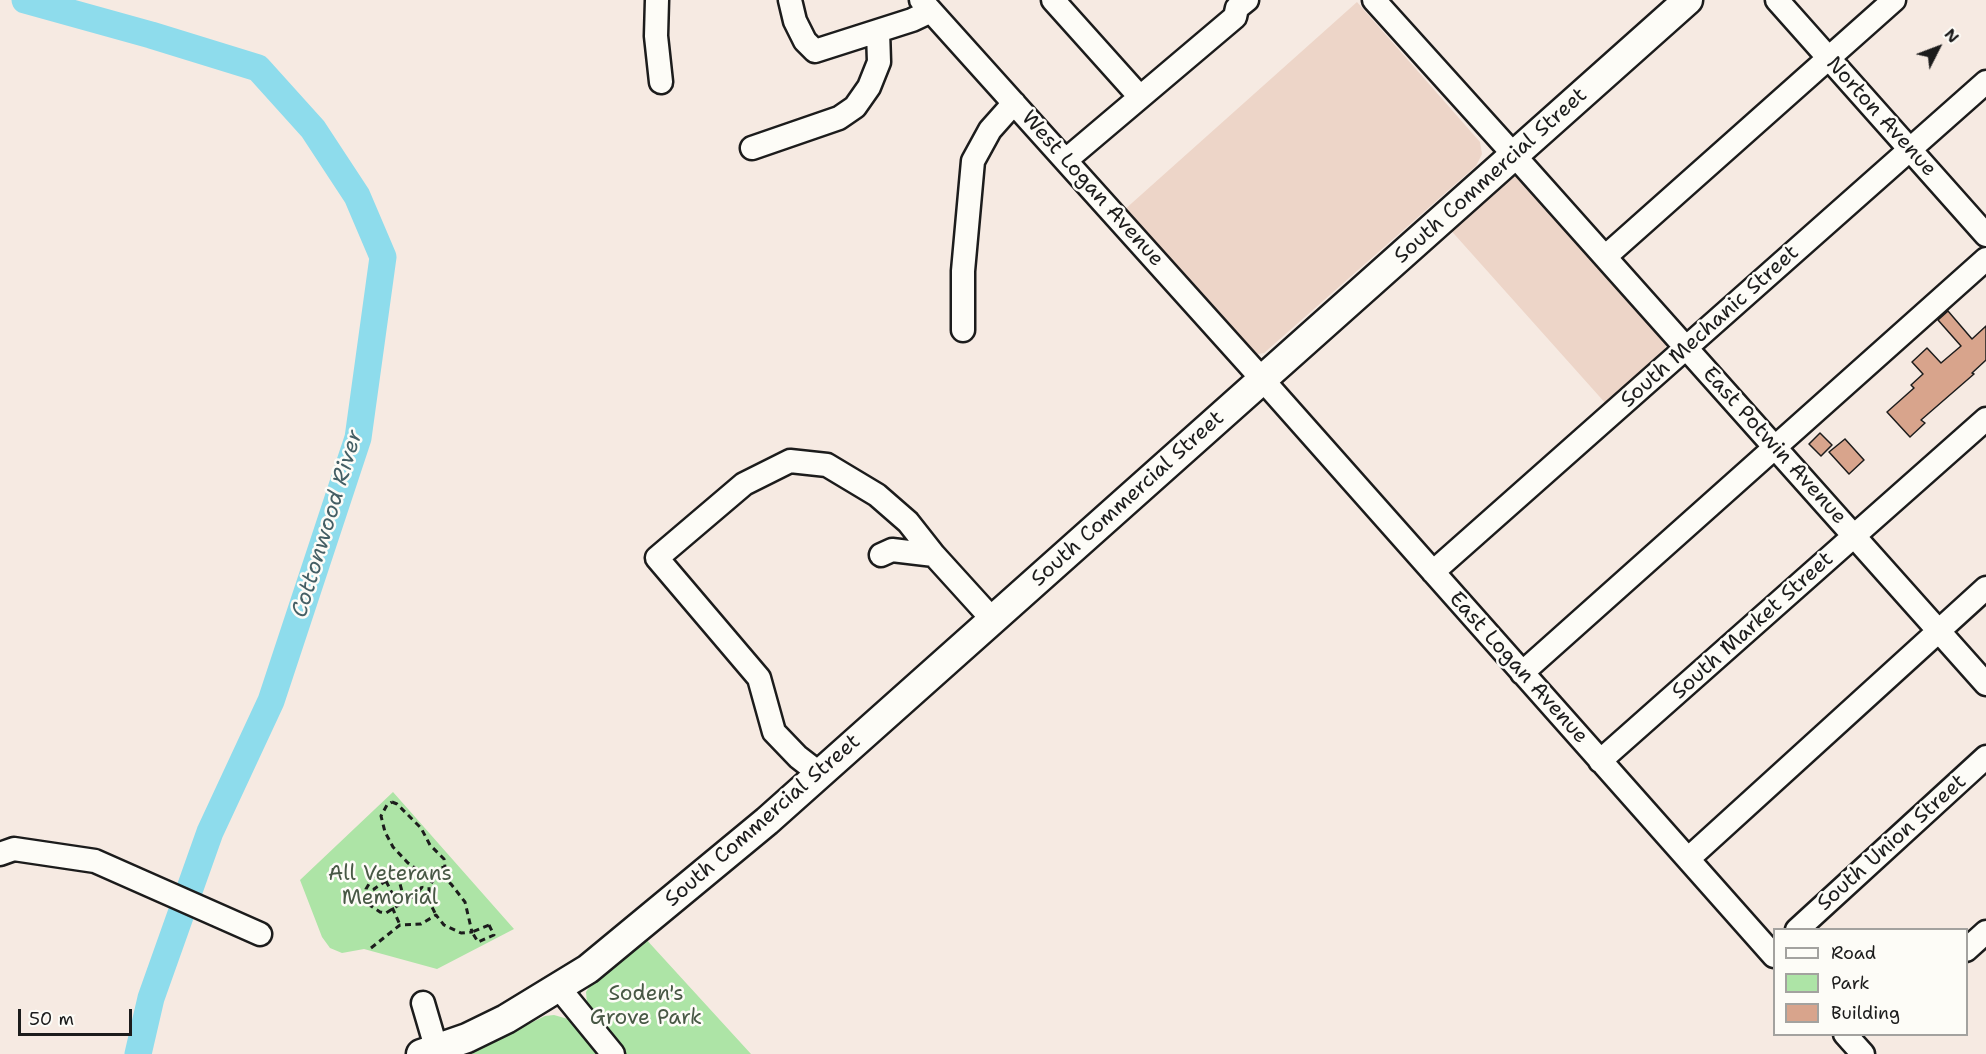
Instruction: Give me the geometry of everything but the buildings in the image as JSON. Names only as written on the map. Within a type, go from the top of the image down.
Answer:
[{"type":"main road","name":"South Commercial Street","points":[[432,1052],[506,1019],[588,969],[767,821],[1688,0]]},
{"type":"street","points":[[657,0],[656,36],[661,82]]},
{"type":"street","points":[[790,0],[795,21],[805,41],[814,51],[912,20],[926,5]]},
{"type":"street","points":[[1053,0],[1140,98]]},
{"type":"street","name":"East Potwin Avenue","points":[[1374,0],[1986,684]]},
{"type":"street","name":"Norton Avenue","points":[[1777,0],[1986,235]]},
{"type":"street","points":[[1605,257],[1894,0]]},
{"type":"street","points":[[1066,160],[1235,17],[1239,3]]},
{"type":"street","name":"West Logan Avenue","points":[[926,5],[1262,379]]},
{"type":"street","points":[[752,148],[839,118],[855,107],[869,87],[879,62],[878,31]]},
{"type":"street","name":"South Mechanic Street","points":[[1433,572],[1986,82]]},
{"type":"street","points":[[963,330],[963,271],[973,160],[990,130],[1014,103]]},
{"type":"street","points":[[1522,673],[1986,259]]},
{"type":"street","name":"East Logan Avenue","points":[[1262,379],[1600,761],[1773,952]]},
{"type":"street","name":"South Market Street","points":[[1600,761],[1986,419]]},
{"type":"street","points":[[820,774],[798,757],[774,732],[759,678],[657,558],[744,484],[790,461],[827,465],[877,495],[908,522],[934,555],[993,620]]},
{"type":"street","points":[[881,555],[892,550],[934,555]]},
{"type":"street","points":[[1688,859],[1986,588]]},
{"type":"street","name":"South Union Street","points":[[1799,928],[1986,757]]},
{"type":"street","points":[[0,854],[14,849],[94,861],[260,934]]},
{"type":"street","points":[[1968,948],[1986,932]]},
{"type":"street","points":[[560,988],[613,1054]]},
{"type":"street","points":[[423,1003],[432,1052]]},
{"type":"path","points":[[445,867],[429,873],[420,871],[408,863],[385,832],[381,816],[387,805],[392,802],[397,804],[422,828],[429,846],[444,859],[447,881]]},
{"type":"path","points":[[402,903],[402,888],[399,880],[393,874],[386,870],[377,874],[369,883],[365,898],[371,906],[386,913],[416,895],[422,887],[420,871]]},
{"type":"path","points":[[434,872],[434,879],[429,887],[429,901],[444,925],[461,933],[472,933],[489,925],[494,935],[478,942],[472,933],[465,902],[447,881],[434,879]]},
{"type":"path","points":[[377,874],[381,884]]},
{"type":"path","points":[[386,881],[393,895],[383,902],[374,889],[381,884],[386,881]]},
{"type":"path","points":[[388,898],[400,925]]},
{"type":"path","points":[[371,948],[400,925],[421,924],[436,915]]},
{"type":"shaded area","points":[[1357,2],[1480,142],[1482,154],[1476,166],[1264,353],[1252,355],[1123,211]]},
{"type":"shaded area","points":[[1517,176],[1666,339],[1663,354],[1607,405],[1447,226],[1508,177]]},
{"type":"green space","name":"All Veterans Memorial","points":[[393,792],[514,929],[437,969],[364,949],[342,953],[330,948],[322,937],[300,880]]},
{"type":"green space","name":"Soden's Grove Park","points":[[644,937],[751,1054],[626,1054],[587,1004],[586,992],[595,978]]},
{"type":"green space","name":"Soden's Grove Park","points":[[554,1015],[568,1019],[581,1030],[600,1054],[467,1054],[545,1016]]},
{"type":"waterway","name":"Cottonwood River","points":[[25,0],[258,68],[313,129],[357,196],[383,257],[358,438],[271,701],[210,832],[151,998],[138,1054]]}]
